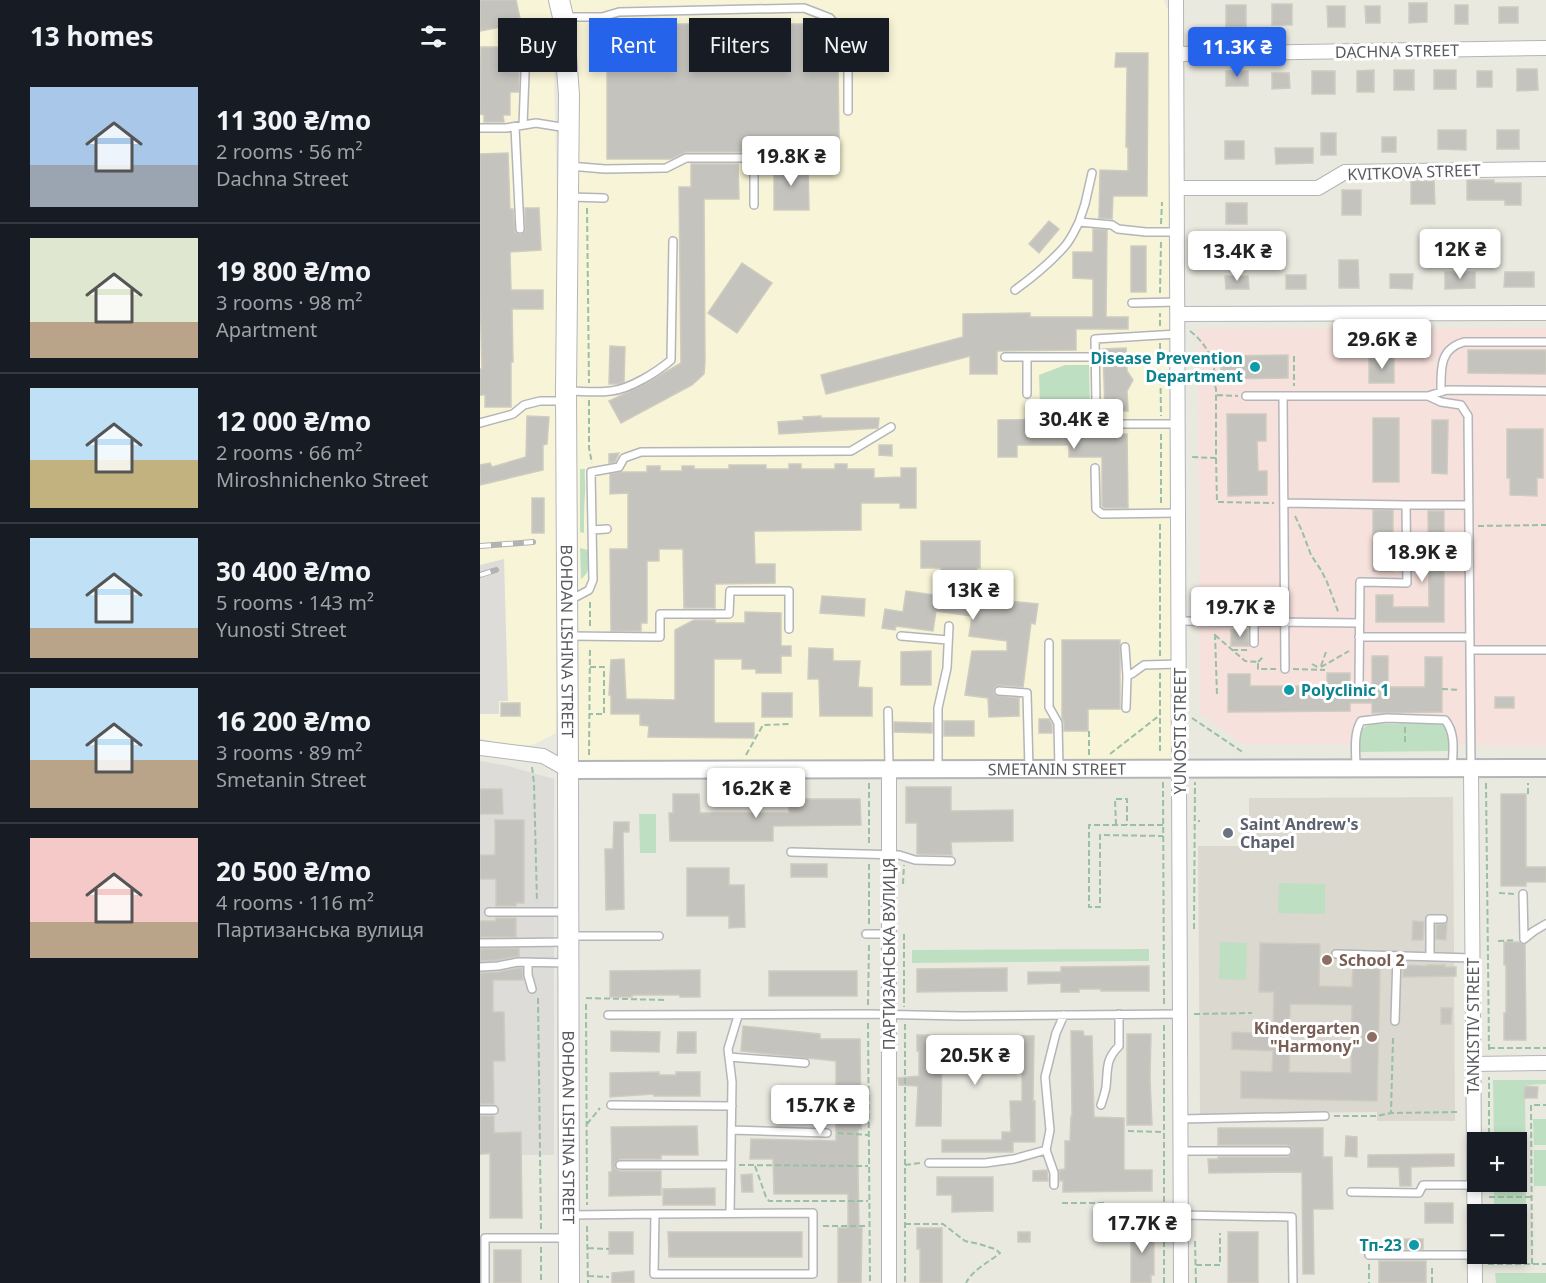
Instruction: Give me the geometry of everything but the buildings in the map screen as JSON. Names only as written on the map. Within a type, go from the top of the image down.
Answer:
[{"type":"main road","name":"BOHDAN LISHINA STREET","points":[[561,9],[569,95],[569,166],[578,198],[566,396],[569,963],[578,1215],[569,1238],[569,1283]]},
{"type":"street","name":"YUNOSTI STREET","points":[[1176,0],[1177,232],[1182,310],[1178,334],[1181,1151],[1186,1214],[1181,1283]]},
{"type":"street","name":"DACHNA STREET","points":[[1176,54],[1546,48]]},
{"type":"street","name":"KVITKOVA STREET","points":[[1177,188],[1318,188],[1345,172],[1546,169]]},
{"type":"street","points":[[1182,310],[1546,313]]},
{"type":"street","points":[[480,748],[543,756],[568,770]]},
{"type":"street","name":"SMETANIN STREET","points":[[568,770],[1029,770],[1180,761],[1356,769],[1546,768]]},
{"type":"street","name":"TANKISTIV STREET","points":[[1471,769],[1474,1132]]},
{"type":"street","name":"ПАРТИЗАНСЬКА ВУЛИЦЯ","points":[[889,770],[894,855],[889,934],[889,1283]]},
{"type":"street","points":[[1473,1064],[1546,1063]]},
{"type":"street","name":"TANKISTIV STREET","points":[[1475,1264],[1475,1283]]},
{"type":"lane","points":[[561,9],[602,17],[619,12],[804,8],[830,18],[848,39],[848,111]]},
{"type":"lane","points":[[524,125],[525,72]]},
{"type":"lane","points":[[480,128],[515,127],[536,123],[569,128]]},
{"type":"lane","points":[[515,127],[520,229]]},
{"type":"lane","points":[[569,166],[604,169],[666,168],[686,158],[812,158]]},
{"type":"lane","points":[[754,158],[754,205]]},
{"type":"lane","points":[[1015,290],[1051,261],[1066,244],[1079,222],[1092,173]]},
{"type":"lane","points":[[578,198],[604,198]]},
{"type":"lane","points":[[1079,222],[1112,225],[1118,230],[1177,232]]},
{"type":"lane","points":[[480,423],[513,414],[524,405],[540,401],[589,391],[611,391],[661,368],[671,360],[673,241]]},
{"type":"lane","points":[[1132,303],[1160,302],[1182,310]]},
{"type":"lane","points":[[1096,404],[1095,339],[1178,334]]},
{"type":"lane","points":[[1441,392],[1444,357],[1448,350],[1456,344],[1464,342],[1546,342]]},
{"type":"lane","points":[[1005,357],[1095,357]]},
{"type":"lane","points":[[1027,357],[1027,394]]},
{"type":"lane","points":[[1242,396],[1428,396],[1447,390],[1546,391]]},
{"type":"lane","points":[[1283,396],[1285,669]]},
{"type":"lane","points":[[1428,396],[1440,402],[1461,405],[1468,416],[1471,769]]},
{"type":"lane","points":[[1101,424],[1178,424]]},
{"type":"lane","points":[[567,601],[590,590],[593,580],[591,472],[619,467],[624,458],[641,452],[851,451],[891,427]]},
{"type":"lane","points":[[1095,468],[1096,509],[1102,514],[1179,513]]},
{"type":"lane","points":[[1284,503],[1469,505]]},
{"type":"lane","points":[[1359,684],[1360,582],[1407,583],[1406,505]]},
{"type":"lane","points":[[592,530],[608,529]]},
{"type":"lane","points":[[568,636],[660,637],[660,614],[729,614],[730,591],[789,591],[789,629]]},
{"type":"lane","points":[[1179,621],[1359,623]]},
{"type":"lane","points":[[1254,622],[1254,642]]},
{"type":"lane","points":[[938,770],[938,708],[947,668],[949,626]]},
{"type":"lane","points":[[901,636],[948,640]]},
{"type":"lane","points":[[1359,641],[1470,637]]},
{"type":"lane","points":[[1049,643],[1049,707],[1058,723],[1059,769]]},
{"type":"lane","points":[[1125,647],[1126,708]]},
{"type":"lane","points":[[1470,650],[1546,650]]},
{"type":"lane","points":[[1127,676],[1144,665],[1179,664]]},
{"type":"lane","points":[[999,690],[1027,693],[1029,770]]},
{"type":"lane","points":[[888,711],[889,770]]},
{"type":"lane","points":[[1356,769],[1356,734],[1361,721],[1405,718],[1445,720],[1451,727],[1453,736],[1452,769]]},
{"type":"lane","points":[[791,852],[894,855],[915,860],[951,861]]},
{"type":"lane","points":[[1523,894],[1524,939]]},
{"type":"lane","points":[[489,912],[569,912]]},
{"type":"lane","points":[[1430,956],[1430,919],[1443,919]]},
{"type":"lane","points":[[1524,939],[1546,924]]},
{"type":"lane","points":[[867,934],[889,934]]},
{"type":"lane","points":[[480,943],[659,936]]},
{"type":"lane","points":[[1336,954],[1472,958]]},
{"type":"lane","points":[[1395,1021],[1397,956]]},
{"type":"lane","points":[[480,967],[518,962],[569,963]]},
{"type":"lane","points":[[528,962],[528,975],[532,989]]},
{"type":"lane","points":[[1101,1106],[1111,1054],[1119,1047],[1119,1014]]},
{"type":"lane","points":[[608,1015],[1181,1014]]},
{"type":"lane","points":[[1054,1185],[1054,1173],[1046,1150],[1050,1130],[1045,1077],[1056,1033],[1064,1015]]},
{"type":"lane","points":[[730,1213],[732,1082],[728,1049],[738,1016]]},
{"type":"lane","points":[[729,1057],[805,1063]]},
{"type":"lane","points":[[611,1105],[732,1106]]},
{"type":"lane","points":[[480,1110],[494,1110]]},
{"type":"lane","points":[[1181,1119],[1325,1116]]},
{"type":"lane","points":[[731,1130],[827,1133]]},
{"type":"lane","points":[[929,1163],[985,1163],[1014,1160],[1046,1150]]},
{"type":"lane","points":[[1181,1151],[1287,1151]]},
{"type":"lane","points":[[620,1165],[731,1165]]},
{"type":"lane","points":[[1351,1192],[1419,1193],[1423,1185],[1467,1185]]},
{"type":"lane","points":[[578,1215],[730,1213],[813,1213],[813,1274],[654,1274],[655,1214]]},
{"type":"lane","points":[[1108,1213],[1292,1217],[1293,1283]]},
{"type":"lane","points":[[485,1283],[485,1238],[569,1238]]},
{"type":"lane","points":[[1369,1255],[1467,1255]]},
{"type":"path","points":[[578,198],[589,391],[589,448],[593,464],[591,472]]},
{"type":"path","points":[[1162,202],[1160,754],[1180,761]]},
{"type":"path","points":[[1182,310],[1189,330],[1206,348],[1214,368],[1217,502],[1284,503],[1295,516],[1311,555],[1327,582],[1342,622]]},
{"type":"path","points":[[1294,356],[1294,396]]},
{"type":"path","points":[[1216,395],[1242,396]]},
{"type":"path","points":[[1190,457],[1216,458]]},
{"type":"path","points":[[1469,527],[1546,525]]},
{"type":"path","points":[[1214,622],[1217,695]]},
{"type":"path","points":[[1215,635],[1245,661],[1258,662]]},
{"type":"path","points":[[1263,657],[1258,662],[1258,669],[1322,669],[1359,641]]},
{"type":"path","points":[[1322,669],[1326,652]]},
{"type":"path","points":[[1312,664],[1322,669]]},
{"type":"path","points":[[590,714],[604,714],[604,667],[590,667],[590,714],[590,757]]},
{"type":"path","points":[[1442,689],[1470,690]]},
{"type":"path","points":[[1120,755],[1110,755],[1160,715]]},
{"type":"path","points":[[1190,717],[1244,753],[1234,753]]},
{"type":"path","points":[[1405,718],[1405,742]]},
{"type":"path","points":[[755,757],[744,757],[763,725],[792,724]]},
{"type":"path","points":[[1089,731],[1089,755]]},
{"type":"path","points":[[531,754],[537,912]]},
{"type":"path","points":[[1163,778],[1164,1283]]},
{"type":"path","points":[[869,780],[867,934],[870,1283]]},
{"type":"path","points":[[1486,783],[1489,1048],[1546,1047]]},
{"type":"path","points":[[1528,783],[1528,794]]},
{"type":"path","points":[[1116,825],[1115,799],[1127,799],[1127,825]]},
{"type":"path","points":[[1163,825],[1089,825],[1089,907],[1100,907],[1100,835],[1163,836]]},
{"type":"path","points":[[894,855],[904,864],[903,886]]},
{"type":"path","points":[[1499,893],[1523,894]]},
{"type":"path","points":[[904,933],[905,1283]]},
{"type":"path","points":[[1498,941],[1524,939]]},
{"type":"path","points":[[538,997],[541,1283]]},
{"type":"path","points":[[588,1283],[587,1248],[578,1215],[586,1124],[586,998],[664,1000]]},
{"type":"path","points":[[1181,1014],[1251,1013]]},
{"type":"path","points":[[1391,1113],[1393,1038]]},
{"type":"path","points":[[1489,1076],[1489,1132]]},
{"type":"path","points":[[586,1124],[603,1104],[611,1105]]},
{"type":"path","points":[[1532,1264],[1531,1105],[1546,1105]]},
{"type":"path","points":[[1325,1116],[1459,1112]]},
{"type":"path","points":[[1128,1131],[1164,1132]]},
{"type":"path","points":[[827,1133],[868,1135]]},
{"type":"path","points":[[905,1165],[929,1163]]},
{"type":"path","points":[[731,1165],[868,1166]]},
{"type":"path","points":[[755,1166],[769,1201],[868,1200]]},
{"type":"path","points":[[1489,1197],[1531,1197]]},
{"type":"path","points":[[1186,1214],[1196,1265],[1196,1283]]},
{"type":"path","points":[[905,1224],[943,1224],[965,1241],[1000,1253],[978,1268],[966,1283]]},
{"type":"path","points":[[814,1226],[869,1226]]},
{"type":"path","points":[[1196,1265],[1220,1265],[1220,1233]]},
{"type":"path","points":[[587,1248],[609,1249]]},
{"type":"path","points":[[1432,1254],[1432,1283]]},
{"type":"path","points":[[1369,1255],[1369,1283]]},
{"type":"path","points":[[1527,1264],[1546,1264]]},
{"type":"path","points":[[588,1276],[609,1277]]},
{"type":"shaded area","points":[[480,0],[548,0],[552,18],[498,18],[498,72],[554,72],[559,295],[560,586],[556,733],[533,745],[512,746],[480,738]]},
{"type":"shaded area","points":[[568,0],[1164,0],[1169,13],[1171,763],[579,767],[574,72],[577,72],[577,18],[570,18]]},
{"type":"shaded area","points":[[1546,328],[1546,745],[1243,744],[1200,713],[1198,329]]},
{"type":"shaded area","points":[[504,559],[508,701],[499,701],[499,714],[480,714],[480,565]]},
{"type":"shaded area","points":[[480,761],[554,779],[554,1155],[480,1155]]},
{"type":"shaded area","name":"School 2","points":[[1453,797],[1455,1121],[1377,1121],[1377,1112],[1200,1114],[1198,846],[1249,846],[1249,798]]},
{"type":"green space","points":[[1065,365],[1089,365],[1090,405],[1040,406],[1039,375]]},
{"type":"green space","points":[[580,469],[585,469],[584,533],[580,532]]},
{"type":"green space","points":[[580,548],[588,550],[589,562],[587,573],[581,579]]},
{"type":"green space","points":[[1442,723],[1448,732],[1449,751],[1359,752],[1360,731],[1371,724]]},
{"type":"green space","points":[[639,814],[656,814],[656,853],[640,853]]},
{"type":"green space","points":[[1279,883],[1325,884],[1325,914],[1278,913]]},
{"type":"green space","points":[[1220,942],[1247,943],[1246,980],[1219,979]]},
{"type":"green space","points":[[1149,949],[1149,961],[912,963],[912,950]]},
{"type":"green space","points":[[1493,1080],[1546,1080],[1546,1084],[1525,1085],[1525,1132],[1494,1132]]},
{"type":"green space","points":[[1533,1119],[1546,1119],[1546,1145],[1534,1145]]},
{"type":"green space","points":[[1534,1150],[1546,1150],[1546,1186],[1534,1186]]},
{"type":"green space","points":[[1494,1192],[1526,1192],[1526,1204],[1494,1204]]},
{"type":"green space","points":[[1495,1273],[1546,1273],[1546,1283],[1496,1283]]},
{"type":"railway","points":[[480,546],[533,542]]},
{"type":"railway","points":[[480,575],[496,570]]},
{"type":"place","name":"Disease Prevention Department","points":[[1255,367]]},
{"type":"place","name":"Polyclinic 1","points":[[1289,690]]},
{"type":"place","name":"Saint Andrew's Chapel","points":[[1228,833]]},
{"type":"place","name":"School 2","points":[[1327,960]]},
{"type":"place","name":"Kindergarten \"Harmony\"","points":[[1372,1037]]},
{"type":"place","name":"Тп-23","points":[[1414,1245]]}]
